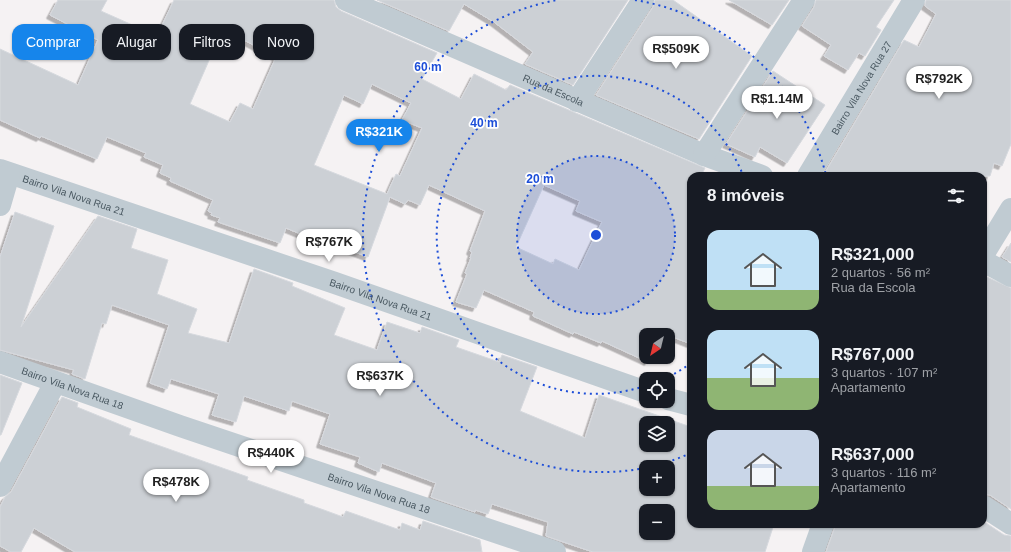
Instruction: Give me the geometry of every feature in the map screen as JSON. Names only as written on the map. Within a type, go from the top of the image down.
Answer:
[{"type":"street","name":"Rua da Escola","points":[[346,0],[704,155],[751,172]]},
{"type":"street","points":[[577,101],[643,0]]},
{"type":"street","points":[[704,155],[804,0]]},
{"type":"street","name":"Bairro Vila Nova Rua 27","points":[[810,172],[914,0]]},
{"type":"street","points":[[0,205],[5,172]]},
{"type":"street","name":"Bairro Vila Nova Rua 21","points":[[5,172],[335,283],[639,390]]},
{"type":"street","points":[[987,248],[1011,209]]},
{"type":"street","points":[[987,263],[1011,276]]},
{"type":"street","name":"Bairro Vila Nova Rua 18","points":[[0,362],[55,383],[555,552]]},
{"type":"street","points":[[0,486],[55,383]]},
{"type":"street","points":[[675,401],[687,404]]},
{"type":"street","points":[[987,509],[1011,524]]},
{"type":"street","points":[[813,552],[822,528]]},
{"type":"building","points":[[58,0],[107,0],[101,11],[130,24],[102,24],[102,60],[171,60],[171,24],[163,24],[174,0],[334,0],[336,7],[341,11],[437,53],[422,79],[461,99],[474,74],[506,90],[510,85],[705,168],[703,172],[687,172],[687,342],[675,338],[675,328],[639,328],[639,358],[602,341],[601,343],[574,332],[573,334],[533,316],[534,312],[484,290],[476,308],[456,302],[467,274],[465,273],[472,252],[470,251],[485,211],[429,185],[420,205],[408,200],[405,204],[390,197],[368,257],[326,241],[325,244],[286,228],[280,243],[218,222],[220,218],[211,215],[212,213],[208,211],[213,200],[170,181],[171,178],[160,173],[163,165],[144,157],[146,153],[107,137],[97,159],[41,136],[40,138],[0,120],[0,49],[12,55],[12,60],[24,60],[78,85],[89,60],[94,60],[94,49],[98,40],[94,38],[94,24],[67,24],[50,15]],"holes":[[[179,24],[245,24],[245,41],[253,45],[253,24],[314,24],[314,60],[275,60],[253,109],[240,103],[230,122],[190,104],[209,60],[179,60]],[[372,84],[411,103],[402,120],[422,128],[400,176],[396,174],[387,194],[314,165],[344,95],[363,104]],[[544,185],[580,201],[576,211],[602,222],[579,270],[555,259],[553,264],[516,247]]]},
{"type":"building","points":[[377,0],[628,0],[573,85],[525,64],[533,52],[494,22],[464,4],[449,31]]},
{"type":"building","points":[[655,0],[673,0],[752,56],[699,139],[596,95],[653,7]]},
{"type":"building","points":[[729,0],[789,0],[772,25]]},
{"type":"building","points":[[816,0],[894,0],[876,27],[881,30],[865,56],[859,53],[848,70],[824,56],[831,45],[802,26],[814,7]]},
{"type":"building","points":[[926,0],[1011,0],[1011,144],[1002,166],[994,163],[990,176],[987,176],[987,172],[825,172],[904,40],[919,47],[936,14],[925,6]]},
{"type":"building","points":[[773,71],[825,105],[787,163],[760,147],[755,157],[726,144]]},
{"type":"building","points":[[15,212],[54,226],[21,327],[98,216],[137,229],[131,248],[168,260],[157,294],[197,309],[188,333],[229,343],[254,269],[293,283],[292,286],[345,308],[334,335],[377,350],[387,322],[420,333],[422,327],[459,340],[456,347],[499,362],[502,355],[537,367],[520,411],[585,438],[599,395],[659,416],[639,416],[639,452],[675,452],[675,421],[687,426],[687,528],[773,528],[765,552],[593,552],[546,536],[548,522],[492,504],[488,514],[475,510],[475,512],[431,497],[436,483],[382,463],[379,472],[358,463],[360,457],[320,444],[330,414],[292,401],[289,411],[244,396],[236,422],[212,415],[219,394],[171,379],[167,389],[150,383],[169,325],[112,305],[106,324],[102,323],[85,379],[72,374],[74,370],[0,350],[0,257]]},
{"type":"building","points":[[1011,243],[1011,262],[1002,257]]},
{"type":"building","points":[[987,277],[1011,288],[1011,509],[987,495]]},
{"type":"building","points":[[0,375],[22,383],[1,435],[0,435]]},
{"type":"building","points":[[62,397],[78,403],[77,407],[131,429],[129,435],[248,477],[247,480],[304,500],[304,503],[343,517],[346,511],[400,530],[402,523],[420,530],[423,521],[480,540],[482,552],[75,552],[34,528],[21,552],[11,552],[0,546],[0,507],[5,497],[11,492]]},
{"type":"building","points":[[987,524],[1004,535],[1011,536],[1011,552],[826,552],[835,528],[987,528]]}]
